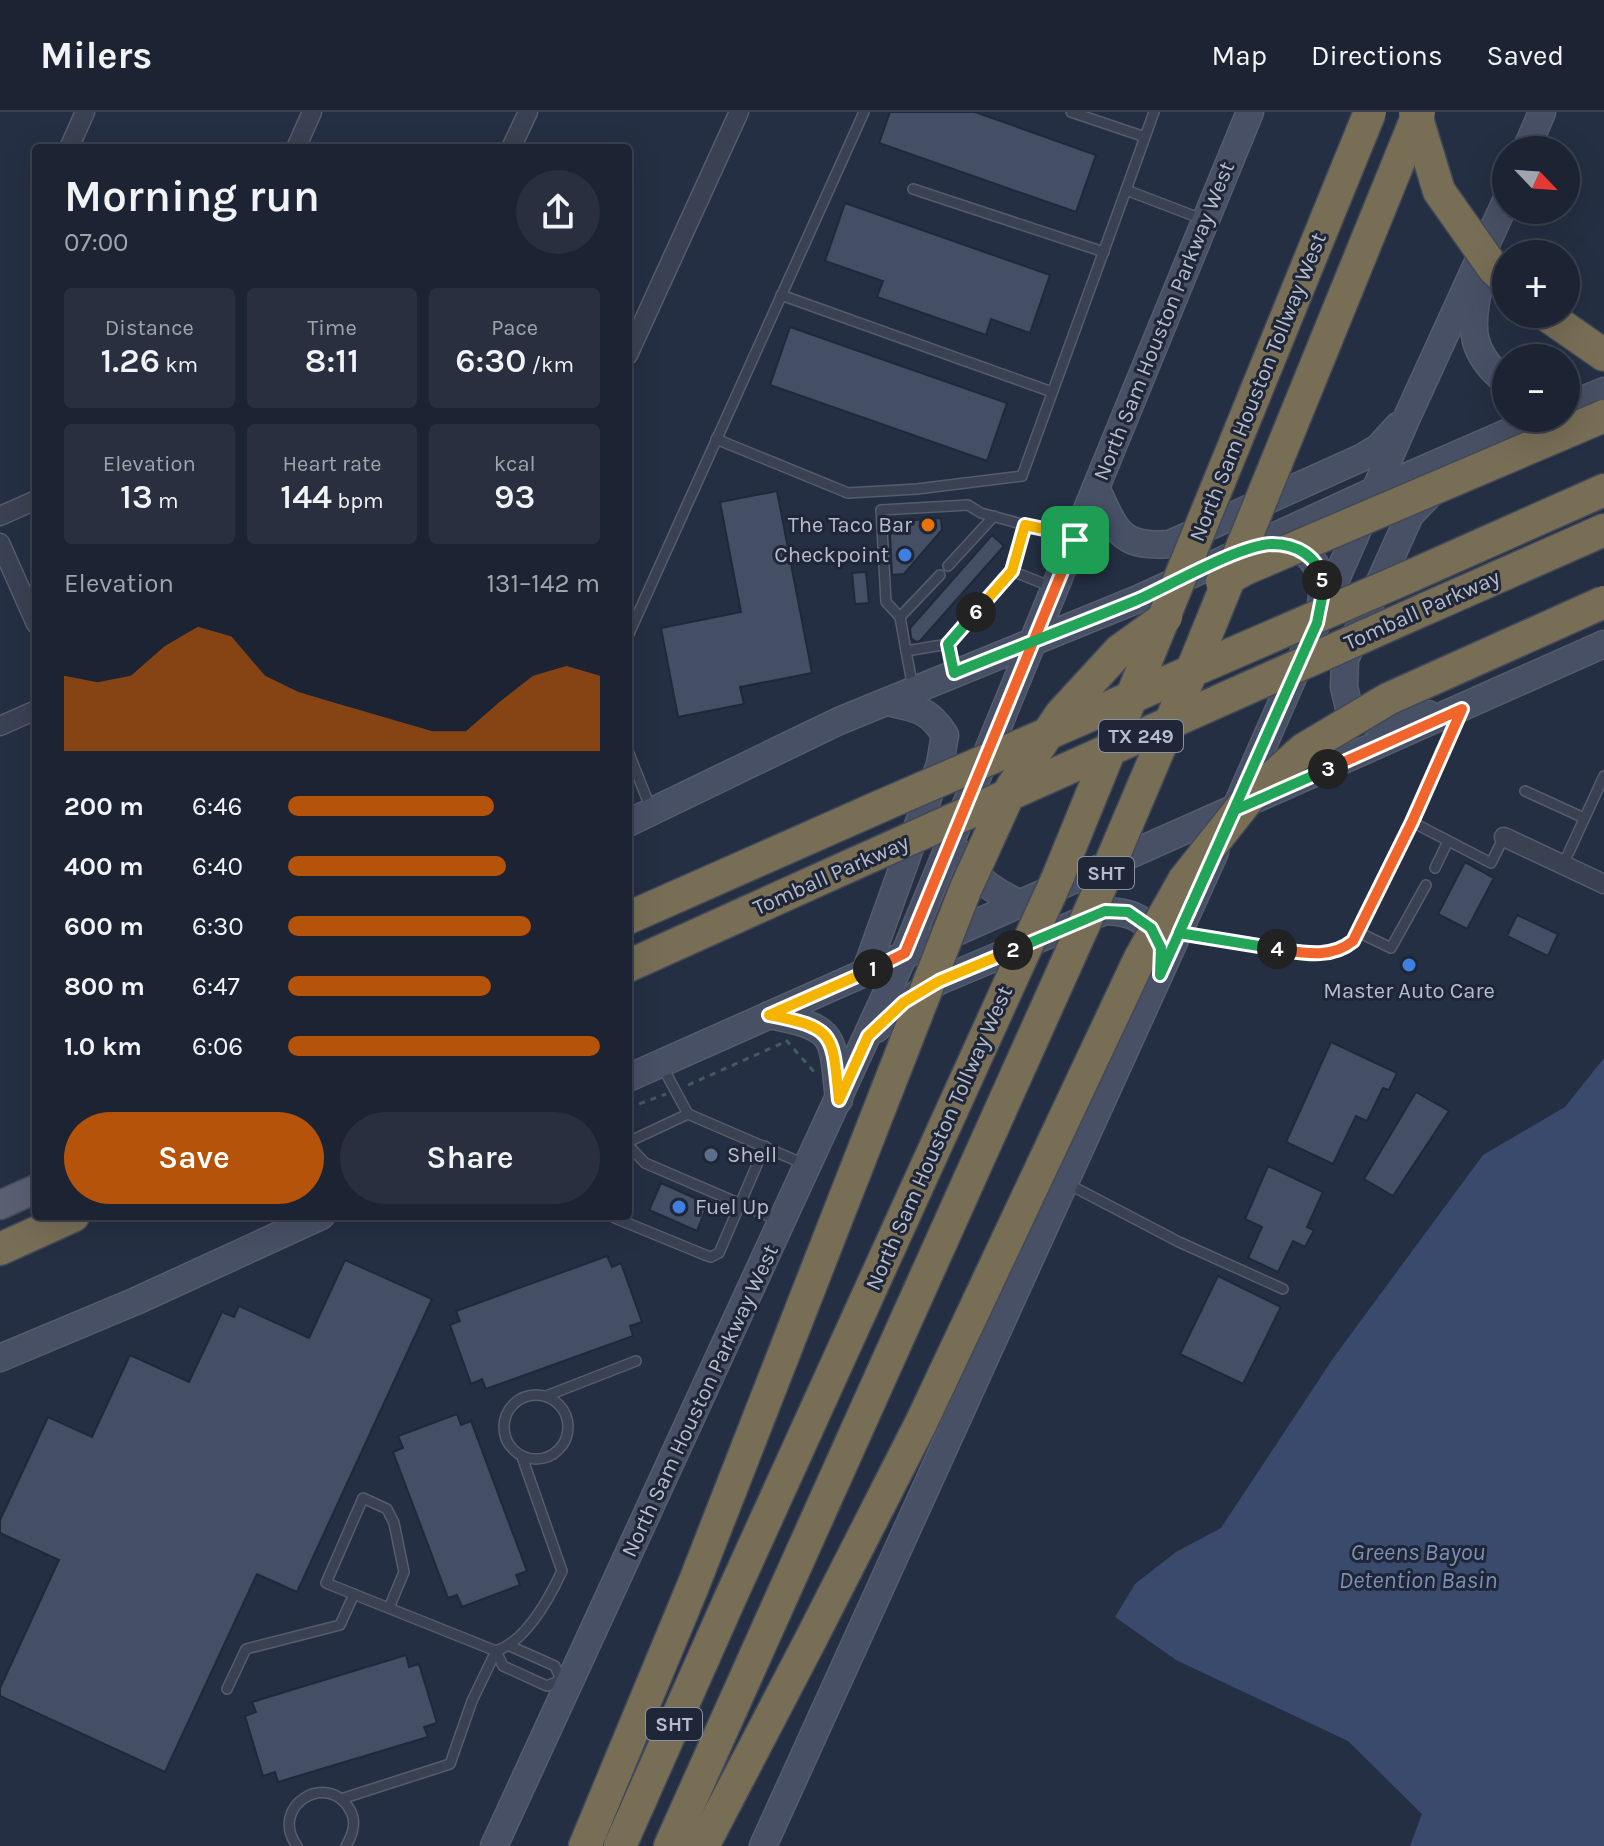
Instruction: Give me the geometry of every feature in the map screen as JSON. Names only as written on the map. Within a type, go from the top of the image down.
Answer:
[{"type":"highway","name":"North Sam Houston Tollway West","points":[[620,1846],[1058,877],[1370,112]]},
{"type":"highway","name":"North Sam Houston Tollway West","points":[[670,1846],[1094,902],[1181,697],[1417,112]]},
{"type":"highway","points":[[1417,112],[1439,191],[1492,266]]},
{"type":"highway","points":[[1565,328],[1604,355]]},
{"type":"highway","points":[[585,1846],[693,1586],[966,888],[1012,787],[1061,714],[1119,651],[1189,600],[1245,569],[1586,401]]},
{"type":"highway","name":"Tomball Parkway","points":[[632,916],[1604,490]]},
{"type":"highway","name":"Tomball Parkway","points":[[632,964],[1604,530]]},
{"type":"highway","points":[[703,1846],[922,1421],[1140,958],[1184,880],[1249,798],[1304,749],[1388,699],[1604,602]]},
{"type":"highway","points":[[0,1249],[64,1220]]},
{"type":"main road","name":"North Sam Houston Parkway West","points":[[494,1846],[566,1682],[809,1167],[905,953],[1250,112]]},
{"type":"main road","points":[[1532,136],[1542,112]]},
{"type":"main road","points":[[763,1846],[1235,810],[1408,415],[1497,224]]},
{"type":"main road","points":[[1492,237],[1472,314],[1476,347],[1492,371]]},
{"type":"main road","points":[[1096,488],[1114,525],[1127,538],[1145,546],[1170,544],[1361,458],[1379,447],[1408,415]]},
{"type":"main road","points":[[632,821],[839,721],[1138,599],[1509,432]]},
{"type":"main road","points":[[1462,709],[1378,722],[1361,718],[1349,708],[1344,687],[1345,659],[1410,515],[1448,476],[1504,434]]},
{"type":"main road","points":[[1252,547],[1287,545],[1316,563],[1322,583],[1317,623]]},
{"type":"main road","points":[[632,1076],[775,1022],[905,953],[1022,905],[1604,644]]},
{"type":"main road","points":[[865,973],[940,764],[945,735],[935,718],[918,709],[887,702]]},
{"type":"main road","points":[[958,824],[967,865],[998,893],[1022,905]]},
{"type":"main road","points":[[868,1036],[904,1002],[939,981],[1105,911],[1128,912],[1151,928],[1161,948],[1160,975]]},
{"type":"main road","points":[[775,1022],[808,1022],[821,1029],[829,1039],[839,1100]]},
{"type":"main road","points":[[0,1205],[32,1191]]},
{"type":"main road","points":[[0,1358],[136,1301],[312,1220]]},
{"type":"street","points":[[71,144],[85,112]]},
{"type":"street","points":[[298,144],[312,112]]},
{"type":"street","points":[[513,144],[528,112]]},
{"type":"street","points":[[632,346],[739,112]]},
{"type":"street","points":[[0,516],[32,502]]},
{"type":"street","points":[[0,543],[32,615]]},
{"type":"street","points":[[0,726],[32,712]]},
{"type":"street","points":[[1504,837],[1604,884]]},
{"type":"lane","points":[[632,627],[864,112]]},
{"type":"lane","points":[[1071,112],[1145,137]]},
{"type":"lane","points":[[716,439],[848,493],[917,489],[1022,476],[1154,112]]},
{"type":"lane","points":[[913,189],[1104,252]]},
{"type":"lane","points":[[1126,190],[1205,221]]},
{"type":"lane","points":[[781,295],[1052,392]]},
{"type":"lane","points":[[914,690],[900,617],[886,602],[881,510],[968,505],[981,513],[1058,532],[1075,540]]},
{"type":"lane","points":[[948,566],[994,516]]},
{"type":"lane","points":[[906,651],[948,644],[1012,571],[1025,525]]},
{"type":"lane","points":[[1012,571],[1055,588]]},
{"type":"lane","points":[[900,617],[940,575]]},
{"type":"lane","points":[[948,644],[954,673]]},
{"type":"lane","points":[[1179,933],[1307,954],[1325,954],[1346,946],[1358,932],[1412,822],[1462,709]]},
{"type":"lane","points":[[632,761],[651,809]]},
{"type":"lane","points":[[1563,865],[1604,776]]},
{"type":"lane","points":[[1525,791],[1584,818]]},
{"type":"lane","points":[[1412,822],[1491,863],[1504,837]]},
{"type":"lane","points":[[1435,868],[1448,841]]},
{"type":"lane","points":[[1358,932],[1391,948],[1426,885]]},
{"type":"lane","points":[[661,1063],[688,1114],[809,1167]]},
{"type":"lane","points":[[632,1142],[688,1114]]},
{"type":"lane","points":[[620,1220],[711,1257],[719,1253],[765,1146]]},
{"type":"lane","points":[[632,1148],[645,1163],[783,1222]]},
{"type":"lane","points":[[1065,1183],[1179,1242],[1283,1289]]},
{"type":"lane","points":[[546,1396],[563,1409],[569,1429],[567,1440],[553,1456],[532,1460],[522,1457],[507,1442],[504,1420],[508,1410],[525,1397],[546,1396],[636,1361]]},
{"type":"lane","points":[[389,1608],[404,1572],[394,1523],[387,1509],[363,1498],[326,1583],[496,1651],[510,1646],[548,1601],[562,1571],[522,1457]]},
{"type":"lane","points":[[227,1689],[246,1649],[340,1625],[354,1594]]},
{"type":"lane","points":[[496,1651],[503,1666],[547,1686],[566,1682],[555,1666],[510,1646]]},
{"type":"lane","points":[[341,1799],[450,1764],[472,1701],[496,1651]]},
{"type":"lane","points":[[297,1846],[289,1829],[289,1818],[301,1800],[321,1792],[341,1799],[353,1816],[354,1827],[346,1846]]},
{"type":"path","points":[[775,1022],[787,1041],[822,1077]]},
{"type":"path","points":[[632,1106],[787,1041]]},
{"type":"water","name":"Greens Bayou Detention Basin","points":[[1604,1058],[1604,1846],[1410,1846],[1422,1814],[1348,1741],[1176,1660],[1115,1617],[1135,1584],[1176,1552],[1221,1528],[1334,1357],[1483,1155],[1565,1107]]},
{"type":"building","points":[[890,112],[975,112],[1096,155],[1076,212],[879,143]]},
{"type":"building","points":[[845,203],[1050,275],[1030,333],[991,319],[986,335],[877,297],[883,281],[825,261]]},
{"type":"building","points":[[790,327],[1007,403],[987,461],[770,385]]},
{"type":"building","points":[[777,491],[812,673],[740,687],[744,704],[678,717],[661,628],[741,612],[720,502]]},
{"type":"building","name":"Checkpoint","points":[[941,518],[942,530],[904,574],[892,575],[890,535],[903,521]]},
{"type":"building","name":"Checkpoint","points":[[992,535],[1004,546],[916,642],[911,638],[910,628]]},
{"type":"building","points":[[866,572],[869,603],[855,604],[852,573]]},
{"type":"building","points":[[1465,862],[1494,878],[1467,929],[1438,914]]},
{"type":"building","points":[[1517,915],[1558,934],[1548,956],[1507,936]]},
{"type":"building","points":[[1331,1042],[1397,1073],[1389,1090],[1383,1088],[1367,1121],[1356,1116],[1333,1164],[1286,1142]]},
{"type":"building","points":[[1416,1092],[1449,1111],[1393,1196],[1364,1179]]},
{"type":"building","points":[[1268,1166],[1323,1192],[1307,1227],[1314,1230],[1305,1247],[1293,1241],[1278,1272],[1248,1258],[1262,1227],[1245,1219]]},
{"type":"building","name":"Fuel Up","points":[[661,1183],[708,1204],[697,1231],[649,1210]]},
{"type":"building","points":[[607,1256],[612,1267],[621,1263],[642,1322],[630,1326],[633,1336],[486,1389],[482,1379],[471,1384],[450,1325],[460,1321],[456,1311]]},
{"type":"building","points":[[345,1260],[432,1299],[297,1592],[257,1574],[165,1772],[0,1696],[0,1688],[59,1560],[0,1533],[0,1520],[48,1417],[92,1437],[130,1355],[189,1382],[222,1312],[234,1317],[239,1306],[309,1338]]},
{"type":"building","points":[[1218,1276],[1281,1307],[1243,1384],[1180,1354]]},
{"type":"building","points":[[457,1414],[461,1425],[471,1421],[527,1571],[516,1575],[520,1585],[462,1607],[457,1595],[448,1598],[393,1452],[403,1448],[398,1436]]},
{"type":"building","points":[[406,1655],[409,1667],[419,1664],[437,1723],[424,1727],[428,1737],[278,1782],[275,1772],[263,1776],[245,1716],[256,1712],[252,1702]]},
{"type":"place","name":"The Taco Bar","points":[[928,525]]},
{"type":"place","name":"Checkpoint","points":[[905,555]]},
{"type":"place","name":"Master Auto Care","points":[[1409,965]]},
{"type":"place","name":"Shell","points":[[711,1155]]},
{"type":"place","name":"Fuel Up","points":[[679,1207]]},
{"type":"route","points":[[1075,540],[1055,588],[1034,640],[1021,673],[905,953],[769,1015],[808,1022],[821,1029],[829,1039],[839,1100],[868,1036],[904,1002],[939,981],[1105,911],[1128,912],[1151,928],[1161,948],[1160,975],[1220,841],[1235,810],[1462,709],[1412,822],[1353,941],[1325,954],[1307,954],[1179,933],[1220,841],[1247,783],[1317,623],[1322,598],[1321,572],[1316,563],[1299,549],[1270,544],[1252,547],[1138,599],[1034,640],[954,673],[948,644],[1012,571],[1025,525],[1058,532],[1075,540]]}]
